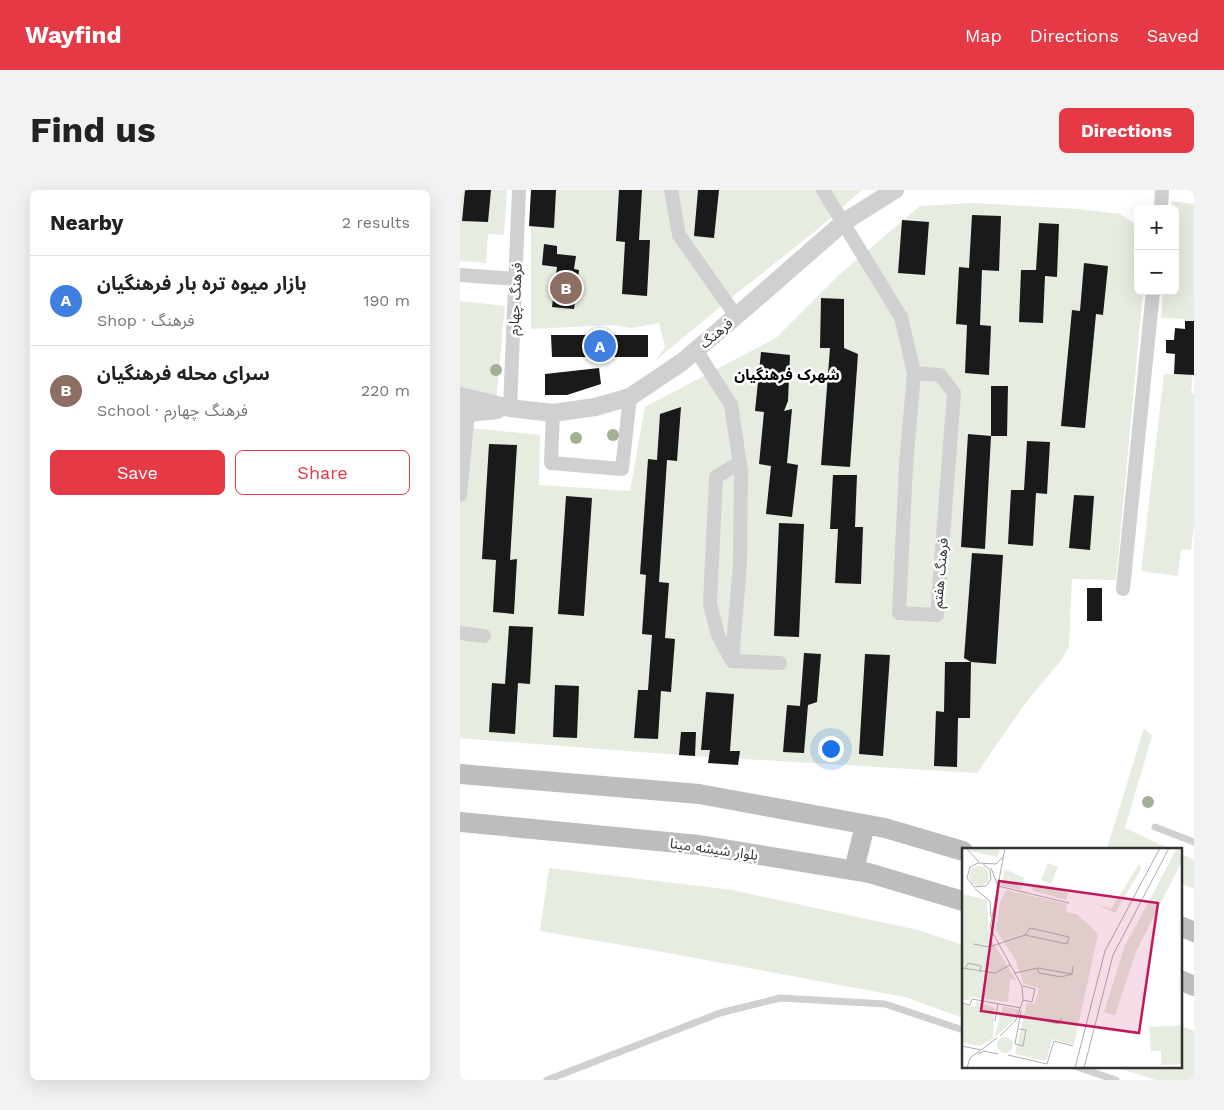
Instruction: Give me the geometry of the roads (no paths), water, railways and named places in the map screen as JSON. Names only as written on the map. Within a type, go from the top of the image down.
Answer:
[{"type":"main road","points":[[460,774],[699,794],[885,828],[962,851]]},
{"type":"main road","name":"بلوار شیشه مینا","points":[[460,822],[699,845],[869,873],[962,902]]},
{"type":"main road","points":[[854,870],[865,824]]},
{"type":"main road","points":[[1182,927],[1194,932]]},
{"type":"main road","points":[[1182,981],[1194,986]]},
{"type":"street","name":"فرهنگ چهارم","points":[[510,408],[519,190]]},
{"type":"street","points":[[671,190],[679,235],[736,316]]},
{"type":"street","name":"فرهنگ هفتم","points":[[823,190],[901,317],[914,374],[906,466],[899,613],[937,615],[954,393],[940,375],[914,374]]},
{"type":"street","name":"فرهنگ","points":[[460,396],[510,408],[553,413],[595,407],[630,397],[682,362],[844,222],[895,190]]},
{"type":"street","points":[[1161,205],[1162,190]]},
{"type":"street","points":[[460,275],[516,279]]},
{"type":"street","points":[[1124,589],[1153,295]]},
{"type":"street","points":[[696,350],[731,406],[741,471],[740,563],[732,661]]},
{"type":"street","points":[[553,413],[551,463],[622,469],[630,397]]},
{"type":"street","name":"فرهنگ","points":[[464,413],[510,408]]},
{"type":"street","points":[[460,495],[464,413]]},
{"type":"street","points":[[732,661],[718,635],[710,604],[716,477],[739,462]]},
{"type":"street","points":[[460,633],[484,636]]},
{"type":"street","points":[[732,661],[780,663]]},
{"type":"lane","points":[[1155,827],[1194,842]]},
{"type":"lane","points":[[547,1080],[720,1013],[780,998],[884,1004],[962,1030]]},
{"type":"lane","points":[[1080,1068],[1116,1080]]},
{"type":"place","name":"سرای محله فرهنگیان","points":[[566,288]]},
{"type":"place","name":"بازار میوه تره بار فرهنگیان","points":[[600,346]]},
{"type":"district","name":"شهرک فرهنگیان","points":[[787,375]]}]
